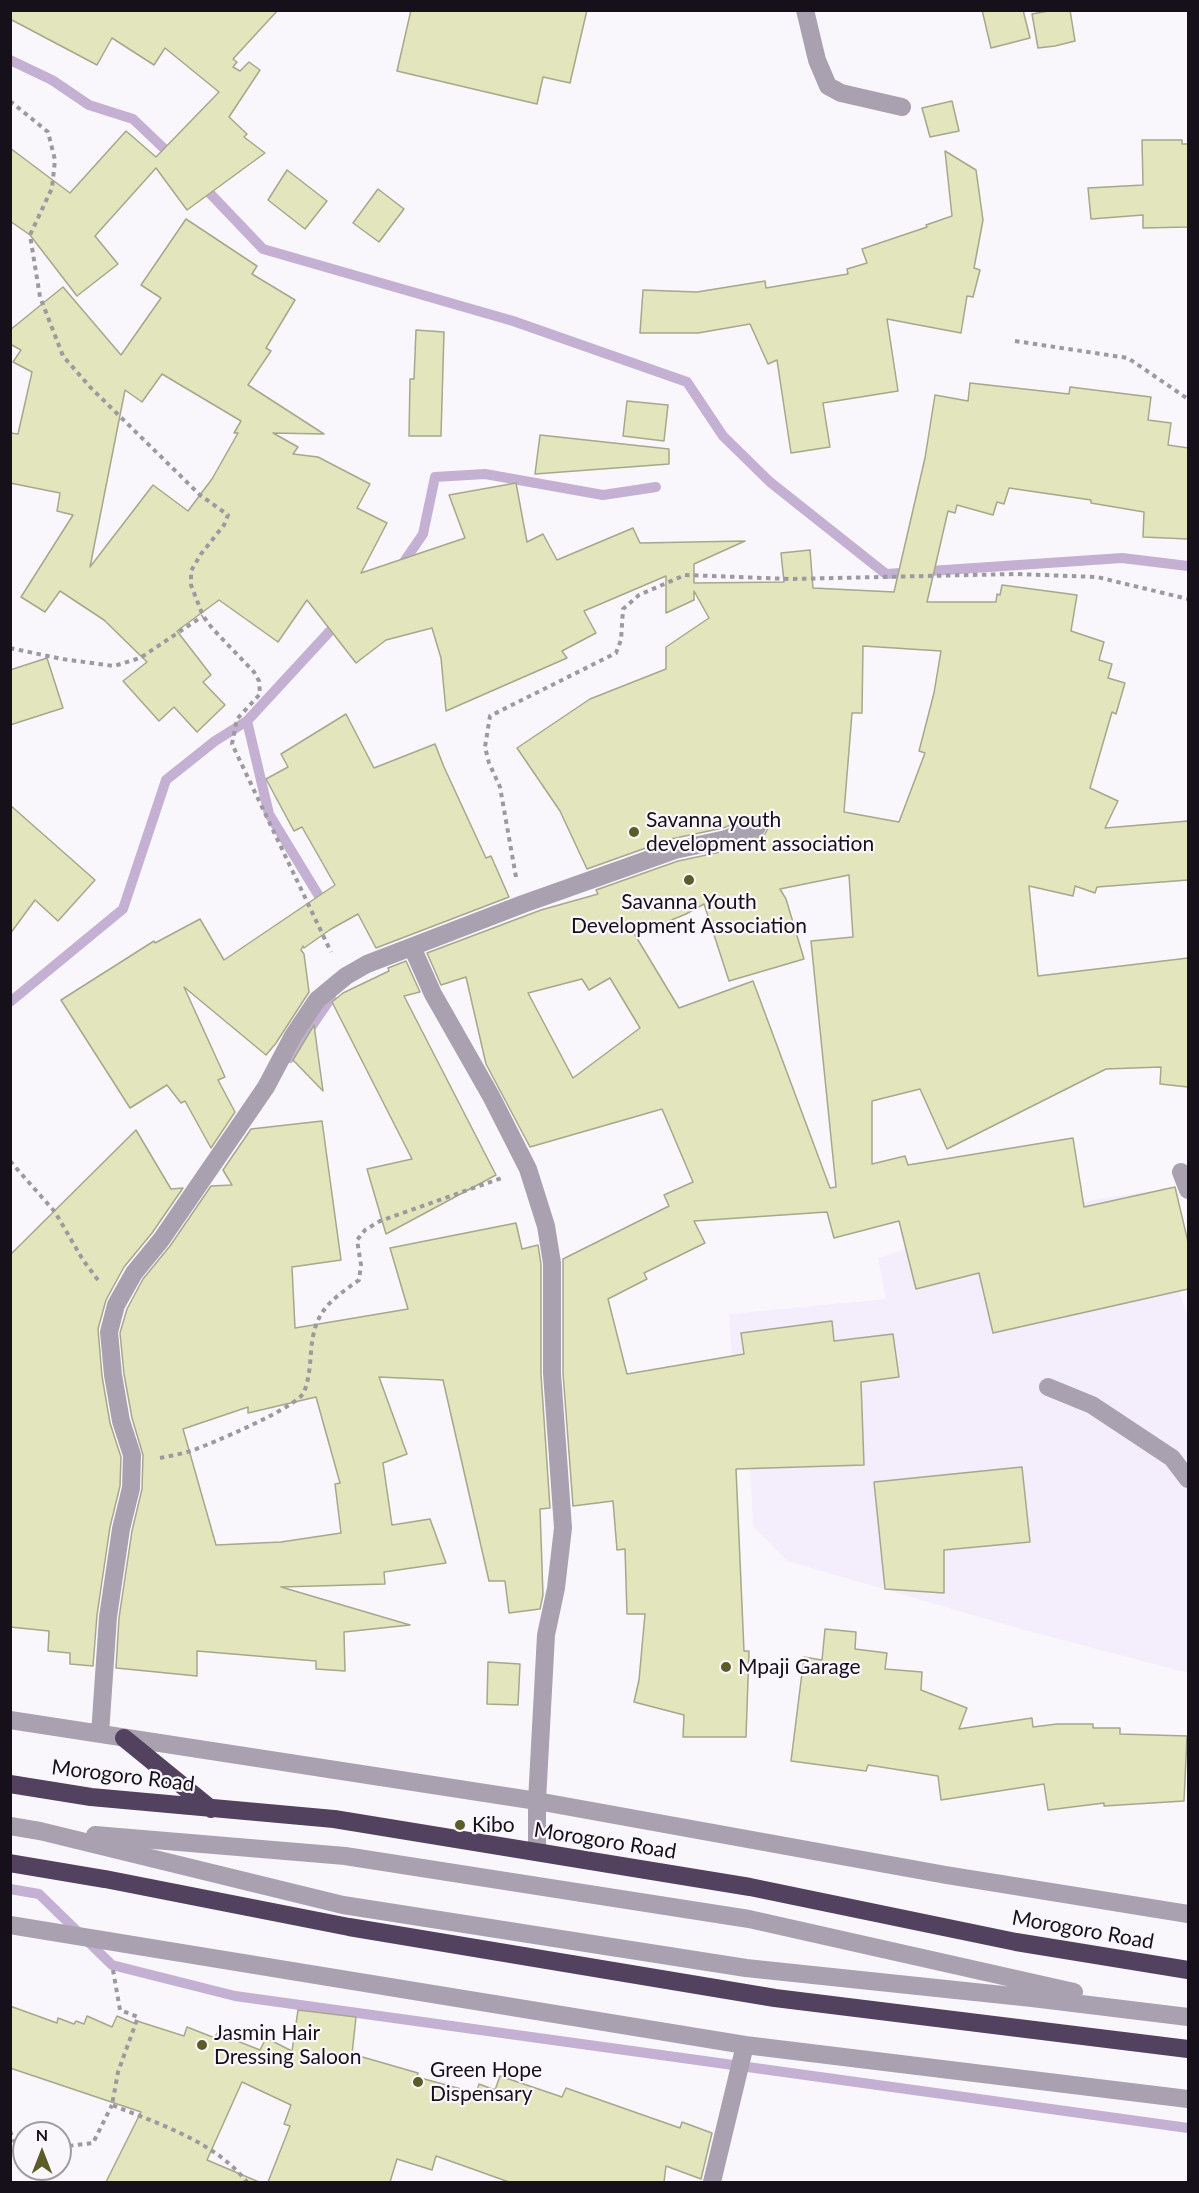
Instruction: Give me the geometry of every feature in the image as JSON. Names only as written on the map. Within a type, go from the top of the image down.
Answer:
[{"type":"highway","points":[[124,1738],[211,1809]]},
{"type":"highway","name":"Morogoro Road","points":[[10,1784],[91,1797],[334,1819],[750,1887],[1016,1942],[1188,1970]]},
{"type":"highway","points":[[10,1863],[105,1879],[349,1927],[775,1998],[1188,2049]]},
{"type":"street","points":[[805,10],[817,60],[828,86],[841,93],[902,107]]},
{"type":"street","points":[[100,1734],[108,1617],[121,1529],[131,1488],[132,1455],[121,1421],[109,1332],[116,1305],[134,1273],[161,1240],[266,1087],[293,1036],[317,1000],[346,976],[367,964],[523,904],[675,850],[726,839],[757,827]]},
{"type":"street","points":[[412,947],[433,994],[491,1096],[528,1169],[546,1226],[552,1263],[552,1373],[562,1528],[556,1588],[546,1635],[537,1801],[537,1852]]},
{"type":"street","points":[[1181,1172],[1188,1190]]},
{"type":"street","points":[[1048,1387],[1092,1405],[1172,1458],[1188,1479]]},
{"type":"street","points":[[10,1720],[537,1801],[946,1875],[1188,1914]]},
{"type":"street","points":[[10,1826],[40,1831],[343,1905],[746,1968],[1032,1998],[1185,2017]]},
{"type":"street","points":[[40,1831],[345,1856],[749,1919],[1185,2017]]},
{"type":"street","points":[[10,1925],[745,2046],[1188,2099]]},
{"type":"street","points":[[712,2182],[745,2046]]},
{"type":"path","points":[[10,101],[48,132],[56,160],[52,188],[30,235],[40,297],[63,356],[91,388],[200,495],[228,515],[224,525],[191,571],[191,585],[204,616],[259,681],[260,694],[237,719],[232,744],[328,947],[346,976]]},
{"type":"path","points":[[1015,340],[1128,358],[1188,399]]},
{"type":"path","points":[[523,904],[513,865],[500,787],[489,763],[485,747],[490,716],[616,653],[621,640],[623,609],[639,595],[685,575],[791,579],[1016,574],[1097,577],[1188,598]]},
{"type":"path","points":[[10,648],[62,659],[114,666],[140,658],[204,616]]},
{"type":"path","points":[[10,1161],[56,1212],[83,1260],[116,1305]]},
{"type":"path","points":[[132,1455],[159,1458],[191,1450],[266,1418],[297,1401],[304,1393],[310,1367],[312,1335],[319,1315],[331,1300],[359,1280],[361,1265],[357,1240],[365,1230],[380,1221],[528,1169]]},
{"type":"path","points":[[72,2146],[93,2143],[112,2105],[118,2072],[138,2017],[120,2010],[112,1965]]},
{"type":"path","points":[[112,2105],[184,2134],[235,2167],[247,2182]]},
{"type":"shaded area","points":[[1142,1192],[1188,1316],[1188,1673],[1028,1631],[787,1561],[753,1526],[747,1404],[732,1365],[729,1314],[886,1299],[878,1258],[1018,1213]]},
{"type":"building","points":[[10,10],[278,10],[233,59],[237,62],[233,67],[240,71],[249,62],[260,70],[229,117],[247,134],[244,137],[265,153],[187,210],[156,168],[95,236],[118,264],[77,296],[30,235],[10,221],[10,148],[70,193],[126,131],[156,157],[219,92],[165,48],[154,65],[112,38],[97,65],[10,19]]},
{"type":"building","points":[[411,10],[587,10],[570,83],[543,77],[537,104],[397,71]]},
{"type":"building","points":[[982,10],[1023,10],[1030,38],[991,48]]},
{"type":"building","points":[[1070,10],[1075,41],[1038,48],[1032,14]]},
{"type":"building","points":[[952,101],[959,131],[930,137],[922,108]]},
{"type":"building","points":[[1142,140],[1182,140],[1182,144],[1188,144],[1188,227],[1143,228],[1143,215],[1091,219],[1088,188],[1143,185]]},
{"type":"building","points":[[945,151],[976,170],[983,220],[974,268],[980,270],[973,297],[967,296],[961,333],[887,319],[898,391],[823,403],[830,447],[791,453],[777,360],[768,364],[750,324],[698,333],[640,333],[643,290],[697,292],[765,281],[766,288],[848,274],[847,269],[867,263],[862,249],[952,216]]},
{"type":"building","points":[[287,170],[327,201],[305,229],[268,200]]},
{"type":"building","points":[[378,189],[404,209],[379,242],[353,223]]},
{"type":"building","points":[[186,219],[257,266],[252,274],[295,300],[266,348],[271,351],[248,385],[324,434],[273,433],[298,447],[293,454],[318,457],[370,484],[357,508],[387,523],[361,573],[465,538],[449,495],[516,483],[527,542],[543,534],[557,560],[633,528],[640,543],[745,541],[694,564],[694,583],[784,582],[781,553],[810,550],[813,588],[894,592],[925,458],[935,395],[968,401],[970,383],[1069,394],[1070,387],[1151,397],[1148,420],[1171,423],[1168,445],[1188,448],[1188,539],[1143,537],[1144,512],[1091,503],[1091,500],[1009,488],[1004,504],[997,502],[993,515],[957,505],[955,513],[948,511],[927,602],[996,602],[1002,585],[1077,595],[1071,631],[1104,642],[1099,660],[1112,664],[1108,678],[1125,683],[1116,714],[1112,712],[1090,788],[1118,801],[1105,828],[1188,821],[1188,880],[1097,887],[1095,893],[1075,886],[1073,896],[1029,886],[1038,976],[1188,958],[1188,1087],[1160,1084],[1161,1067],[1106,1069],[947,1149],[920,1089],[872,1101],[872,1164],[905,1156],[908,1165],[1073,1138],[1084,1207],[1175,1187],[1188,1242],[1188,1289],[993,1333],[979,1273],[916,1289],[899,1221],[834,1238],[827,1212],[694,1221],[705,1243],[644,1273],[647,1279],[608,1299],[627,1374],[744,1354],[741,1333],[832,1321],[834,1341],[893,1334],[899,1377],[861,1382],[864,1465],[736,1469],[744,1651],[749,1651],[746,1737],[683,1737],[684,1715],[634,1702],[639,1680],[645,1614],[627,1614],[625,1549],[617,1550],[613,1501],[573,1506],[563,1373],[563,1259],[669,1206],[664,1195],[693,1182],[662,1109],[530,1147],[486,1064],[466,977],[441,985],[427,953],[541,910],[598,894],[596,890],[678,861],[730,850],[765,834],[768,828],[767,822],[759,816],[754,816],[723,828],[671,839],[587,869],[560,811],[517,748],[590,699],[666,669],[666,647],[709,618],[694,591],[694,600],[666,613],[666,576],[584,611],[596,633],[562,651],[567,658],[446,711],[441,658],[432,628],[386,640],[356,663],[307,600],[278,642],[219,600],[177,631],[211,675],[203,682],[225,705],[197,732],[174,707],[159,721],[123,681],[147,662],[104,620],[60,591],[45,612],[21,597],[73,515],[57,511],[60,493],[10,483],[10,433],[18,434],[32,372],[13,362],[21,350],[10,344],[10,330],[63,287],[121,355],[161,298],[141,285]],"holes":[[[162,374],[241,421],[234,433],[238,433],[212,479],[188,511],[153,485],[90,567],[125,390],[142,402]],[[863,646],[941,651],[934,693],[919,751],[925,753],[899,822],[844,812],[852,713],[862,713]],[[849,875],[853,937],[811,941],[836,1187],[830,1188],[753,981],[679,1008],[635,935],[704,904],[729,981],[804,959],[786,899],[780,889]],[[610,978],[640,1028],[573,1078],[528,993],[582,979],[589,990]]]},
{"type":"building","points":[[416,330],[444,332],[441,436],[409,436],[410,379],[414,379]]},
{"type":"building","points":[[627,401],[668,405],[664,441],[623,436]]},
{"type":"building","points":[[540,435],[669,449],[669,464],[535,474]]},
{"type":"building","points":[[47,658],[63,708],[10,725],[10,670]]},
{"type":"building","points":[[346,714],[374,768],[435,744],[486,858],[491,856],[509,897],[376,948],[358,914],[304,948],[303,946],[301,950],[304,954],[309,992],[266,1055],[184,987],[225,1077],[218,1080],[235,1112],[211,1148],[185,1101],[181,1103],[167,1085],[130,1108],[61,1000],[154,941],[155,943],[200,919],[224,960],[335,885],[302,827],[294,831],[266,779],[288,767],[281,754]]},
{"type":"building","points":[[10,805],[95,880],[58,921],[35,900],[10,934]]},
{"type":"building","points":[[406,961],[420,992],[404,996],[496,1175],[386,1234],[367,1169],[412,1159],[332,1002],[343,993],[389,971],[388,968]]},
{"type":"building","points":[[314,1025],[323,1091],[293,1060]]},
{"type":"building","points":[[322,1121],[341,1260],[292,1267],[295,1328],[408,1309],[390,1248],[516,1223],[522,1249],[538,1245],[541,1264],[541,1374],[550,1508],[540,1509],[543,1595],[540,1609],[509,1613],[505,1581],[489,1581],[443,1380],[379,1377],[407,1454],[383,1463],[392,1525],[430,1519],[446,1563],[384,1572],[385,1584],[281,1587],[410,1625],[344,1632],[345,1671],[316,1669],[316,1661],[197,1651],[197,1676],[116,1668],[119,1618],[132,1531],[142,1489],[143,1455],[132,1418],[120,1333],[127,1309],[143,1279],[170,1246],[211,1186],[232,1185],[223,1170],[251,1129]],"holes":[[[316,1397],[340,1483],[335,1484],[341,1533],[281,1542],[216,1545],[183,1429],[248,1407],[248,1413]]]},
{"type":"building","points":[[136,1130],[171,1189],[183,1188],[152,1233],[124,1267],[106,1300],[98,1329],[102,1376],[110,1423],[121,1457],[120,1486],[110,1527],[97,1615],[93,1666],[70,1664],[70,1653],[48,1651],[49,1631],[10,1627],[10,1255]]},
{"type":"building","points":[[1022,1467],[1030,1542],[944,1550],[944,1593],[885,1589],[874,1482]]},
{"type":"building","points":[[825,1629],[856,1632],[855,1649],[887,1653],[885,1669],[922,1672],[921,1690],[967,1708],[959,1729],[1032,1718],[1033,1727],[1093,1724],[1093,1728],[1120,1728],[1120,1734],[1187,1736],[1184,1801],[1104,1806],[1104,1803],[1048,1810],[1044,1784],[941,1800],[938,1776],[868,1765],[866,1771],[791,1761],[804,1657],[822,1660]]},
{"type":"building","points":[[488,1662],[520,1664],[518,1705],[487,1704]]},
{"type":"building","points":[[10,2006],[57,2023],[58,2018],[74,2024],[76,2021],[84,2024],[87,2016],[112,2027],[117,2016],[136,2024],[137,2021],[184,2036],[187,2027],[215,2038],[217,2033],[260,2050],[266,2038],[292,2051],[298,2010],[356,2017],[352,2054],[418,2073],[417,2077],[476,2093],[479,2084],[495,2090],[500,2076],[562,2097],[566,2088],[680,2128],[682,2122],[712,2133],[701,2179],[666,2166],[664,2182],[509,2182],[436,2156],[432,2170],[397,2159],[390,2182],[268,2182],[290,2126],[284,2124],[291,2105],[242,2082],[207,2160],[259,2182],[106,2182],[141,2112],[10,2068]]},
{"type":"waterway","points":[[10,60],[52,80],[89,105],[133,119],[175,159]]},
{"type":"waterway","points":[[201,184],[263,249],[513,321],[687,382],[723,436],[770,482],[886,574],[1122,558],[1188,566]]},
{"type":"waterway","points":[[399,569],[423,534],[435,477],[485,474],[603,495],[656,487]]},
{"type":"waterway","points":[[10,1002],[123,909],[166,780],[215,741],[247,721],[341,622]]},
{"type":"waterway","points":[[247,721],[269,814],[325,906]]},
{"type":"waterway","points":[[290,1058],[331,998]]},
{"type":"waterway","points":[[10,1889],[39,1894],[112,1965],[235,1996],[1188,2128]]},
{"type":"place","name":"Savanna youth development association","points":[[634,832]]},
{"type":"place","name":"Savanna Youth Development Association","points":[[689,880]]},
{"type":"place","name":"Mpaji Garage","points":[[726,1667]]},
{"type":"place","name":"Kibo","points":[[460,1825]]},
{"type":"place","name":"Jasmin Hair Dressing Saloon","points":[[202,2045]]},
{"type":"place","name":"Green Hope Dispensary","points":[[418,2082]]}]
